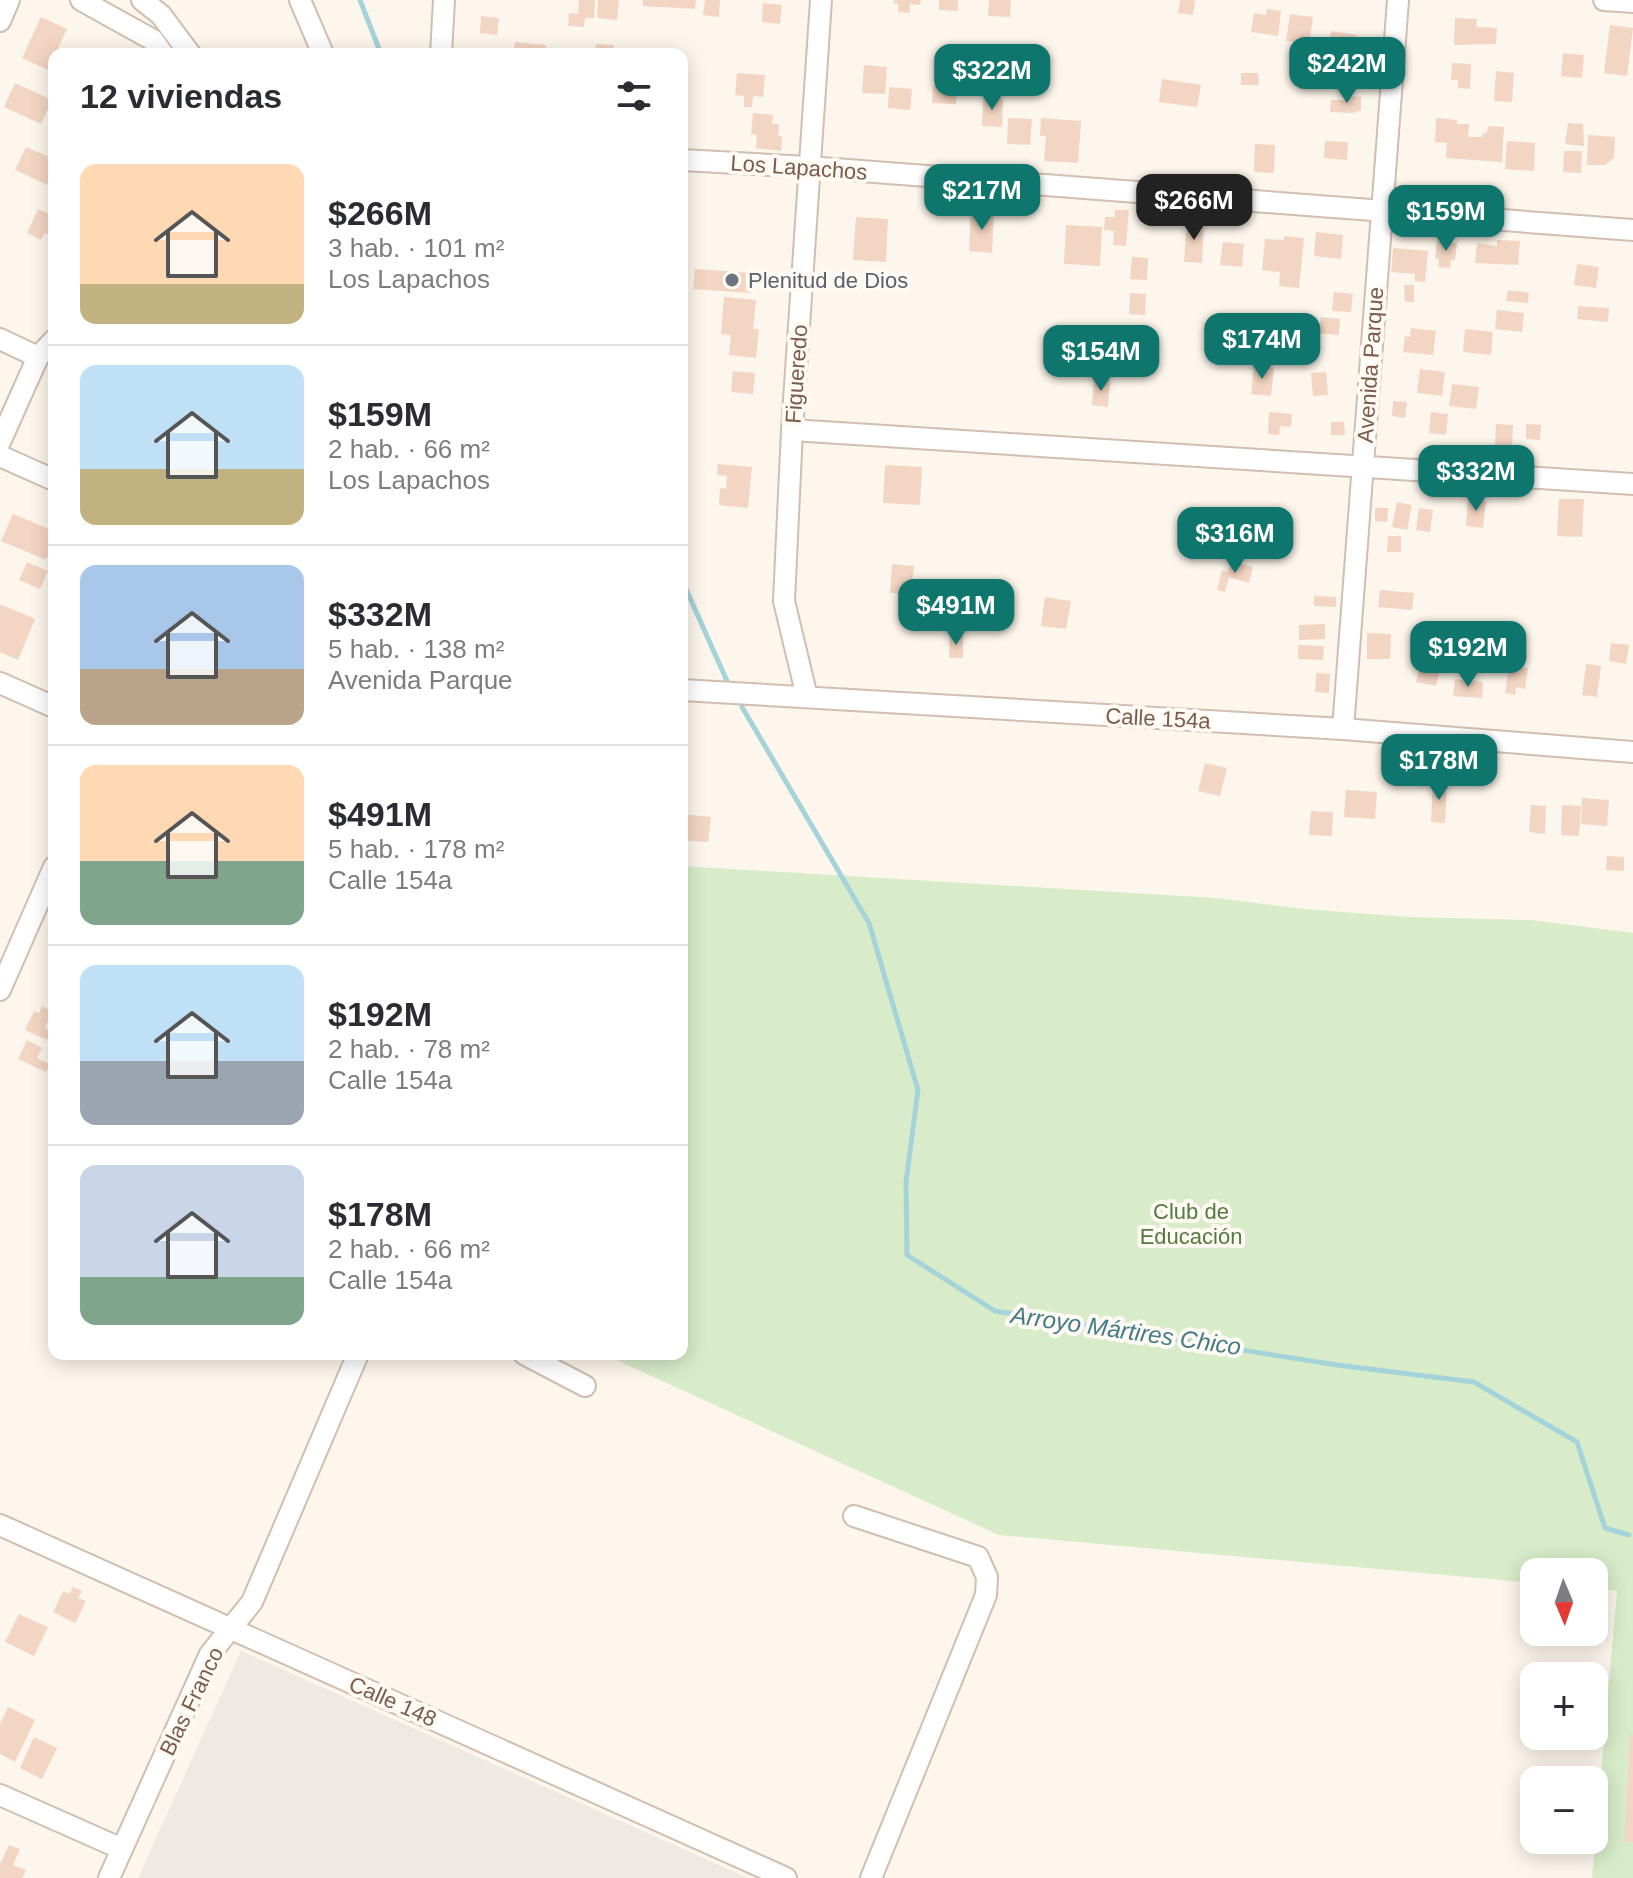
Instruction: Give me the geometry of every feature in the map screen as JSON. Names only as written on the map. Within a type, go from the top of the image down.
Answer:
[{"type":"street","points":[[0,21],[9,0]]},
{"type":"street","points":[[81,0],[153,40],[159,48]]},
{"type":"street","points":[[142,0],[161,15],[186,48]]},
{"type":"street","points":[[300,0],[320,48]]},
{"type":"street","points":[[441,48],[444,0]]},
{"type":"street","name":"Figueredo","points":[[807,697],[784,601],[792,430],[821,0]]},
{"type":"street","name":"Avenida Parque","points":[[1343,729],[1398,0]]},
{"type":"street","points":[[1604,0],[1633,2]]},
{"type":"street","name":"Los Lapachos","points":[[688,160],[1633,230]]},
{"type":"street","points":[[0,339],[38,357]]},
{"type":"street","points":[[0,442],[38,357],[48,346]]},
{"type":"street","points":[[792,430],[1633,484]]},
{"type":"street","points":[[0,456],[48,477]]},
{"type":"street","points":[[0,683],[48,704]]},
{"type":"street","name":"Calle 154a","points":[[688,690],[1343,729],[1633,752]]},
{"type":"street","points":[[0,990],[48,881]]},
{"type":"street","name":"Blas Franco","points":[[109,1878],[210,1654],[252,1602],[355,1360]]},
{"type":"street","points":[[535,1360],[585,1386]]},
{"type":"street","points":[[854,1516],[978,1557],[987,1577],[986,1595],[871,1878]]},
{"type":"street","name":"Calle 148","points":[[0,1525],[786,1878]]},
{"type":"street","points":[[0,1795],[122,1849]]},
{"type":"shaded area","points":[[241,1651],[748,1878],[138,1878]]},
{"type":"green space","name":"Club de Educación","points":[[688,866],[1216,898],[1409,917],[1531,920],[1633,933],[1633,1878],[1592,1878],[1594,1854],[1608,1854],[1608,1766],[1602,1766],[1603,1750],[1608,1750],[1608,1694],[1617,1591],[1608,1590],[1608,1558],[1520,1558],[1520,1582],[999,1535],[616,1360],[688,1360]]},
{"type":"building","points":[[579,0],[595,0],[594,18],[585,18],[584,27],[568,26],[569,13],[578,14]]},
{"type":"building","points":[[598,0],[619,0],[617,20],[597,18]]},
{"type":"building","points":[[643,0],[696,0],[695,9],[643,6]]},
{"type":"building","points":[[705,0],[720,0],[719,17],[703,15]]},
{"type":"building","points":[[894,0],[921,0],[920,5],[910,4],[910,13],[898,12],[898,4]]},
{"type":"building","points":[[939,0],[958,0],[958,11],[939,10]]},
{"type":"building","points":[[989,0],[1011,0],[1010,17],[988,16]]},
{"type":"building","points":[[1180,0],[1195,0],[1193,15],[1178,13]]},
{"type":"building","points":[[763,3],[782,5],[780,24],[762,22]]},
{"type":"building","points":[[1267,9],[1281,11],[1278,36],[1251,32],[1254,13],[1266,15]]},
{"type":"building","points":[[1290,14],[1313,17],[1309,44],[1286,41]]},
{"type":"building","points":[[481,16],[499,18],[497,35],[480,33]]},
{"type":"building","points":[[41,17],[67,29],[58,48],[48,48],[48,70],[22,58]]},
{"type":"building","points":[[1455,18],[1477,19],[1476,27],[1497,28],[1496,44],[1454,45]]},
{"type":"building","points":[[1610,25],[1633,28],[1627,76],[1604,73]]},
{"type":"building","points":[[1331,31],[1357,35],[1354,58],[1328,55]]},
{"type":"building","points":[[515,42],[546,45],[546,48],[514,48]]},
{"type":"building","points":[[596,44],[614,45],[614,48],[596,48]]},
{"type":"building","points":[[1563,53],[1584,55],[1582,78],[1561,76]]},
{"type":"building","points":[[1452,63],[1471,64],[1470,89],[1458,88],[1458,80],[1451,80]]},
{"type":"building","points":[[864,65],[887,67],[885,94],[862,93]]},
{"type":"building","points":[[1496,71],[1514,73],[1512,102],[1494,101]]},
{"type":"building","points":[[737,73],[765,75],[763,97],[753,96],[752,107],[744,107],[744,96],[735,95]]},
{"type":"building","points":[[1241,73],[1258,73],[1259,85],[1241,85]]},
{"type":"building","points":[[1162,79],[1201,85],[1197,107],[1159,102]]},
{"type":"building","points":[[15,83],[48,98],[48,109],[41,124],[4,107]]},
{"type":"building","points":[[933,85],[957,87],[956,104],[932,103]]},
{"type":"building","points":[[889,87],[912,89],[910,110],[888,108]]},
{"type":"building","points":[[1346,96],[1361,97],[1361,110],[1353,113],[1330,112],[1331,100],[1346,100]]},
{"type":"building","points":[[983,98],[1003,99],[1002,127],[982,126]]},
{"type":"building","points":[[753,113],[773,115],[772,124],[779,124],[778,136],[782,136],[781,151],[756,148],[757,135],[751,134]]},
{"type":"building","points":[[1008,118],[1032,119],[1030,145],[1007,144]]},
{"type":"building","points":[[1041,118],[1081,121],[1078,163],[1044,161],[1046,136],[1040,136]]},
{"type":"building","points":[[1436,118],[1469,124],[1468,137],[1482,137],[1483,133],[1487,133],[1488,126],[1504,127],[1502,162],[1446,158],[1447,143],[1435,142]]},
{"type":"building","points":[[1568,123],[1583,124],[1584,146],[1565,144]]},
{"type":"building","points":[[1588,135],[1615,137],[1614,158],[1605,165],[1587,165]]},
{"type":"building","points":[[1325,141],[1348,142],[1347,160],[1324,158]]},
{"type":"building","points":[[1507,141],[1535,143],[1534,171],[1505,169]]},
{"type":"building","points":[[1255,144],[1275,145],[1274,173],[1254,172]]},
{"type":"building","points":[[26,147],[48,156],[48,185],[15,170]]},
{"type":"building","points":[[1564,151],[1582,151],[1581,173],[1563,172]]},
{"type":"building","points":[[38,209],[48,213],[48,234],[45,233],[41,240],[27,233]]},
{"type":"building","points":[[1115,210],[1129,210],[1126,246],[1113,245],[1114,231],[1104,230],[1105,217],[1115,217]]},
{"type":"building","points":[[971,211],[994,212],[992,253],[969,251]]},
{"type":"building","points":[[856,217],[888,219],[886,262],[853,260]]},
{"type":"building","points":[[1187,220],[1204,221],[1202,263],[1184,262]]},
{"type":"building","points":[[1066,225],[1102,227],[1100,266],[1064,264]]},
{"type":"building","points":[[1316,232],[1343,235],[1341,259],[1314,256]]},
{"type":"building","points":[[1284,236],[1304,238],[1299,288],[1279,286],[1280,272],[1262,270],[1265,239],[1284,240]]},
{"type":"building","points":[[1497,240],[1520,241],[1518,265],[1475,263],[1477,243],[1497,246]]},
{"type":"building","points":[[1437,241],[1457,243],[1455,260],[1451,260],[1450,268],[1438,267],[1439,259],[1435,258]]},
{"type":"building","points":[[1223,242],[1244,244],[1242,267],[1220,265]]},
{"type":"building","points":[[1393,248],[1428,251],[1425,282],[1415,281],[1415,274],[1391,272]]},
{"type":"building","points":[[1132,257],[1148,258],[1147,280],[1130,279]]},
{"type":"building","points":[[1577,264],[1599,267],[1596,288],[1574,285]]},
{"type":"building","points":[[695,269],[752,273],[751,293],[693,289]]},
{"type":"building","points":[[1404,285],[1414,285],[1414,302],[1405,302]]},
{"type":"building","points":[[1508,290],[1529,293],[1528,303],[1506,301]]},
{"type":"building","points":[[1334,292],[1353,294],[1351,312],[1332,311]]},
{"type":"building","points":[[1130,293],[1146,294],[1145,315],[1129,314]]},
{"type":"building","points":[[724,297],[756,300],[753,329],[759,329],[756,358],[729,355],[731,335],[721,334]]},
{"type":"building","points":[[1578,306],[1609,308],[1608,322],[1577,319]]},
{"type":"building","points":[[1497,310],[1524,313],[1522,332],[1495,329]]},
{"type":"building","points":[[1321,317],[1340,319],[1339,335],[1319,333]]},
{"type":"building","points":[[1411,328],[1436,331],[1433,355],[1403,352],[1405,336],[1410,337]]},
{"type":"building","points":[[1465,329],[1493,332],[1491,355],[1463,352]]},
{"type":"building","points":[[1280,339],[1296,340],[1295,357],[1278,355]]},
{"type":"building","points":[[1254,366],[1274,368],[1271,396],[1251,394]]},
{"type":"building","points":[[1420,369],[1445,372],[1442,396],[1417,393]]},
{"type":"building","points":[[733,371],[755,373],[753,394],[731,392]]},
{"type":"building","points":[[1326,372],[1328,395],[1313,396],[1311,373]]},
{"type":"building","points":[[1094,379],[1110,380],[1108,407],[1092,405]]},
{"type":"building","points":[[1452,384],[1479,387],[1476,409],[1449,406]]},
{"type":"building","points":[[1393,401],[1407,402],[1405,418],[1392,416]]},
{"type":"building","points":[[1269,412],[1292,414],[1291,427],[1280,426],[1279,435],[1268,434]]},
{"type":"building","points":[[1431,412],[1448,414],[1446,435],[1429,433]]},
{"type":"building","points":[[1331,422],[1344,422],[1345,435],[1331,435]]},
{"type":"building","points":[[1496,424],[1513,425],[1512,447],[1495,446]]},
{"type":"building","points":[[1526,424],[1541,425],[1540,440],[1526,439]]},
{"type":"building","points":[[718,464],[752,467],[748,508],[719,505],[720,488],[726,489],[727,476],[717,475]]},
{"type":"building","points":[[885,465],[922,467],[920,505],[883,503]]},
{"type":"building","points":[[1468,499],[1486,501],[1483,528],[1466,526]]},
{"type":"building","points":[[1559,499],[1584,499],[1582,537],[1557,536]]},
{"type":"building","points":[[1397,502],[1412,505],[1407,530],[1392,527]]},
{"type":"building","points":[[1375,508],[1388,508],[1387,522],[1375,521]]},
{"type":"building","points":[[1419,508],[1433,510],[1430,532],[1416,530]]},
{"type":"building","points":[[13,514],[48,529],[48,556],[46,560],[1,541]]},
{"type":"building","points":[[1388,536],[1401,536],[1401,552],[1387,552]]},
{"type":"building","points":[[1231,561],[1253,567],[1249,583],[1229,577],[1225,592],[1217,590],[1222,570],[1228,572]]},
{"type":"building","points":[[27,562],[48,571],[40,589],[19,580]]},
{"type":"building","points":[[892,564],[914,566],[911,594],[890,593]]},
{"type":"building","points":[[1380,590],[1414,593],[1412,610],[1378,607]]},
{"type":"building","points":[[1314,596],[1336,597],[1336,607],[1314,606]]},
{"type":"building","points":[[1045,597],[1071,601],[1066,629],[1041,626]]},
{"type":"building","points":[[0,604],[35,619],[18,660],[0,652]]},
{"type":"building","points":[[1325,624],[1325,639],[1299,640],[1299,625]]},
{"type":"building","points":[[1367,633],[1391,634],[1390,659],[1367,659]]},
{"type":"building","points":[[950,635],[963,635],[963,658],[949,658]]},
{"type":"building","points":[[1460,640],[1481,640],[1481,659],[1460,659]]},
{"type":"building","points":[[1611,643],[1629,645],[1626,664],[1609,661]]},
{"type":"building","points":[[1298,645],[1324,646],[1323,660],[1298,659]]},
{"type":"building","points":[[1510,660],[1519,661],[1519,667],[1528,668],[1525,689],[1516,687],[1515,695],[1505,693]]},
{"type":"building","points":[[1420,662],[1441,666],[1436,686],[1416,682]]},
{"type":"building","points":[[1586,664],[1601,666],[1597,697],[1582,695]]},
{"type":"building","points":[[1316,673],[1330,674],[1329,693],[1315,692]]},
{"type":"building","points":[[1455,679],[1483,682],[1482,698],[1453,696]]},
{"type":"building","points":[[1205,763],[1227,768],[1220,796],[1198,791]]},
{"type":"building","points":[[1433,782],[1447,783],[1445,823],[1431,822]]},
{"type":"building","points":[[1346,790],[1377,792],[1375,819],[1344,817]]},
{"type":"building","points":[[1582,798],[1609,800],[1607,826],[1581,824]]},
{"type":"building","points":[[1531,805],[1546,806],[1545,834],[1529,832]]},
{"type":"building","points":[[1562,805],[1581,806],[1579,836],[1561,835]]},
{"type":"building","points":[[1311,811],[1333,812],[1332,836],[1309,835]]},
{"type":"building","points":[[688,815],[711,817],[708,842],[688,840]]},
{"type":"building","points":[[1607,856],[1624,857],[1624,871],[1606,870]]},
{"type":"building","points":[[42,1006],[48,1009],[47,1040],[25,1030],[34,1011],[39,1013]]},
{"type":"building","points":[[27,1040],[42,1048],[37,1058],[48,1063],[48,1068],[46,1072],[18,1059]]},
{"type":"building","points":[[73,1587],[82,1591],[78,1598],[86,1601],[75,1623],[53,1612],[63,1591],[70,1594]]},
{"type":"building","points":[[19,1614],[48,1627],[34,1656],[5,1642]]},
{"type":"building","points":[[8,1707],[35,1720],[15,1762],[0,1754],[0,1724]]},
{"type":"building","points":[[1630,1735],[1633,1735],[1633,1842],[1625,1842]]},
{"type":"building","points":[[34,1737],[57,1748],[42,1779],[20,1768]]},
{"type":"building","points":[[9,1845],[20,1849],[13,1865],[26,1870],[22,1878],[0,1878],[0,1864]]},
{"type":"waterway","name":"Arroyo Mártires Chico","points":[[360,0],[379,48]]},
{"type":"waterway","name":"Arroyo Mártires Chico","points":[[688,593],[727,681]]},
{"type":"waterway","name":"Arroyo Mártires Chico","points":[[742,707],[869,923],[918,1090],[906,1182],[907,1255],[995,1311],[1337,1365],[1474,1382],[1577,1442],[1605,1528],[1629,1535]]},
{"type":"place","name":"Plenitud de Dios","points":[[732,280]]}]
